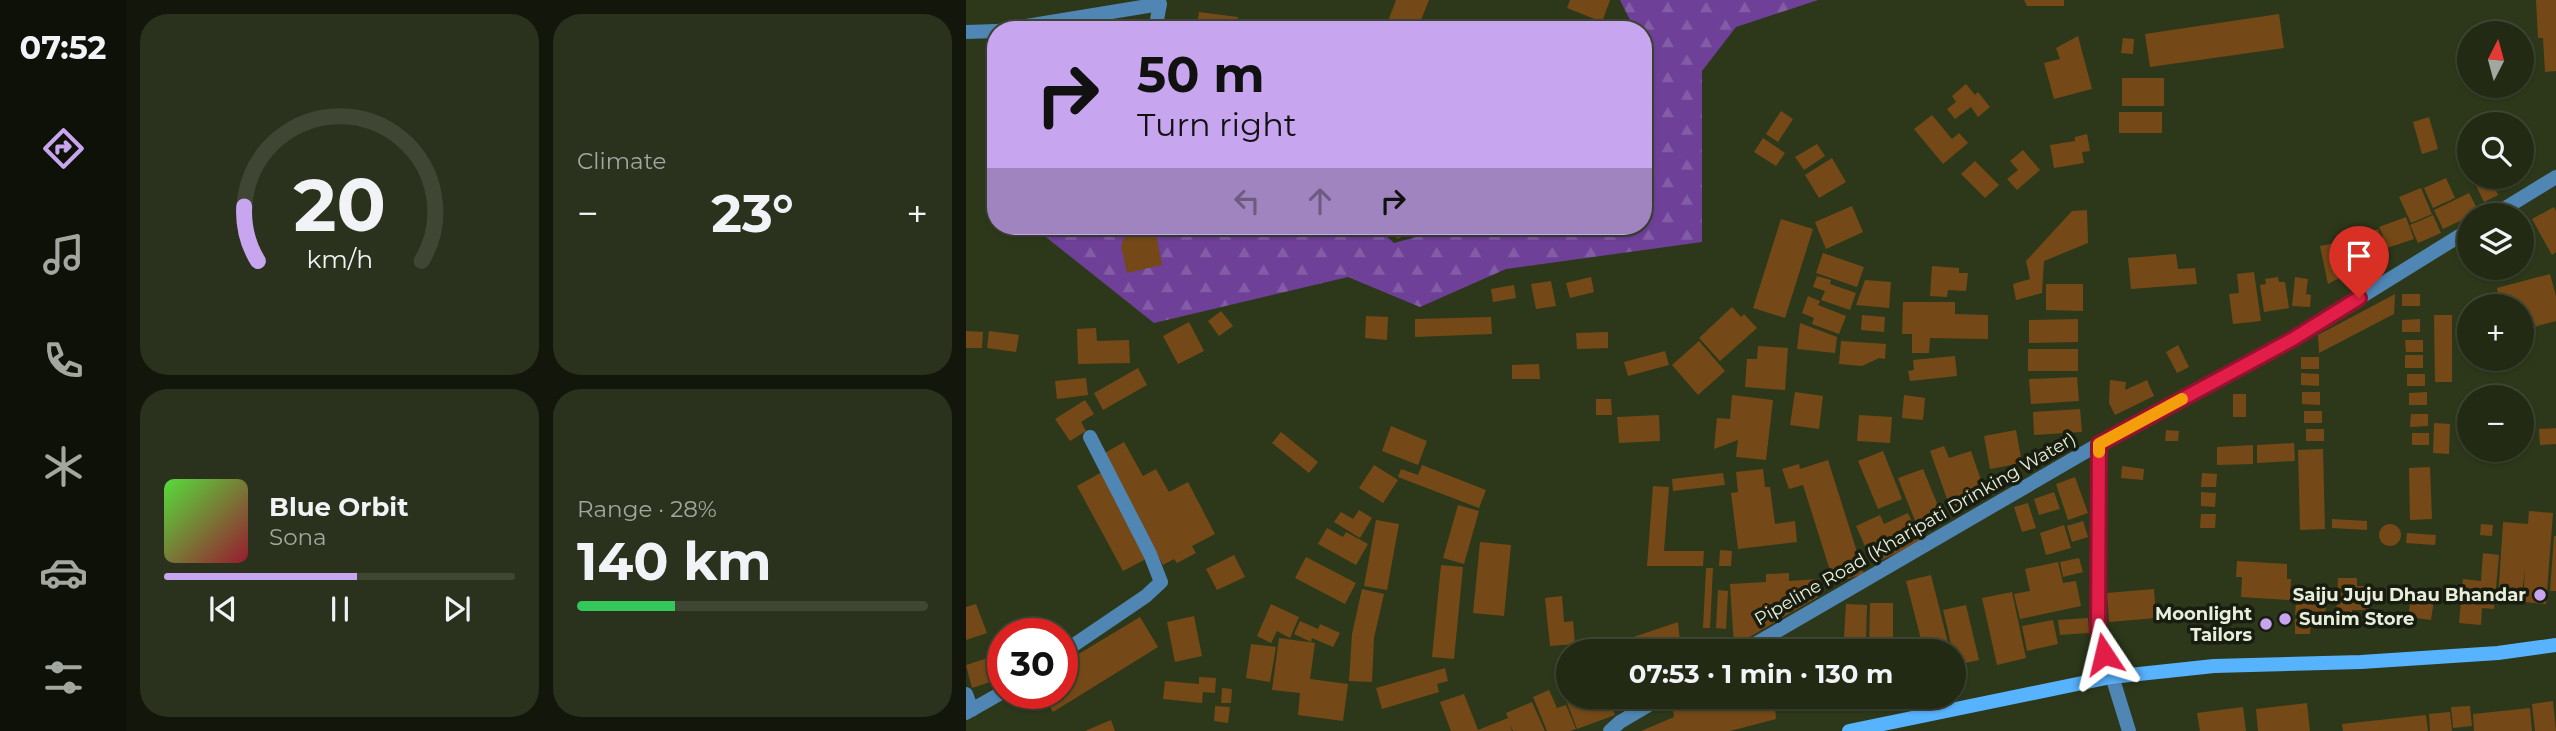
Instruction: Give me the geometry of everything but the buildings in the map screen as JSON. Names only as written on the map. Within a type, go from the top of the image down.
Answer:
[{"type":"main road","points":[[1849,731],[2111,677],[2214,666],[2361,662],[2498,653],[2556,645]]},
{"type":"street","points":[[1057,21],[1160,4],[1157,21]]},
{"type":"street","points":[[966,32],[987,31]]},
{"type":"street","points":[[2514,203],[2556,177]]},
{"type":"street","name":"Pipeline Road (Kharipati Drinking Water)","points":[[1763,639],[2099,444],[2293,339],[2457,237]]},
{"type":"street","points":[[1078,642],[1146,596],[1161,582],[1150,554],[1090,437]]},
{"type":"street","points":[[2099,444],[2098,631],[2129,731]]},
{"type":"street","points":[[966,694],[969,712],[987,701]]},
{"type":"street","points":[[1610,731],[1642,709]]},
{"type":"green space","points":[[1620,0],[1818,0],[1736,27],[1702,71],[1702,242],[1506,269],[1420,307],[1348,277],[1154,323],[1043,235],[1385,235],[1394,243],[1423,235],[1652,235],[1652,21],[1630,21]]},
{"type":"slow traffic","points":[[2099,452],[2099,444],[2182,399]]},
{"type":"place","name":"Saiju Juju Dhau Bhandar","points":[[2540,595]]},
{"type":"place","name":"Sunim Store","points":[[2285,619]]},
{"type":"place","name":"Moonlight Tailors","points":[[2266,624]]},
{"type":"route","points":[[2104,654],[2098,631],[2099,444],[2293,339],[2359,298]]}]
